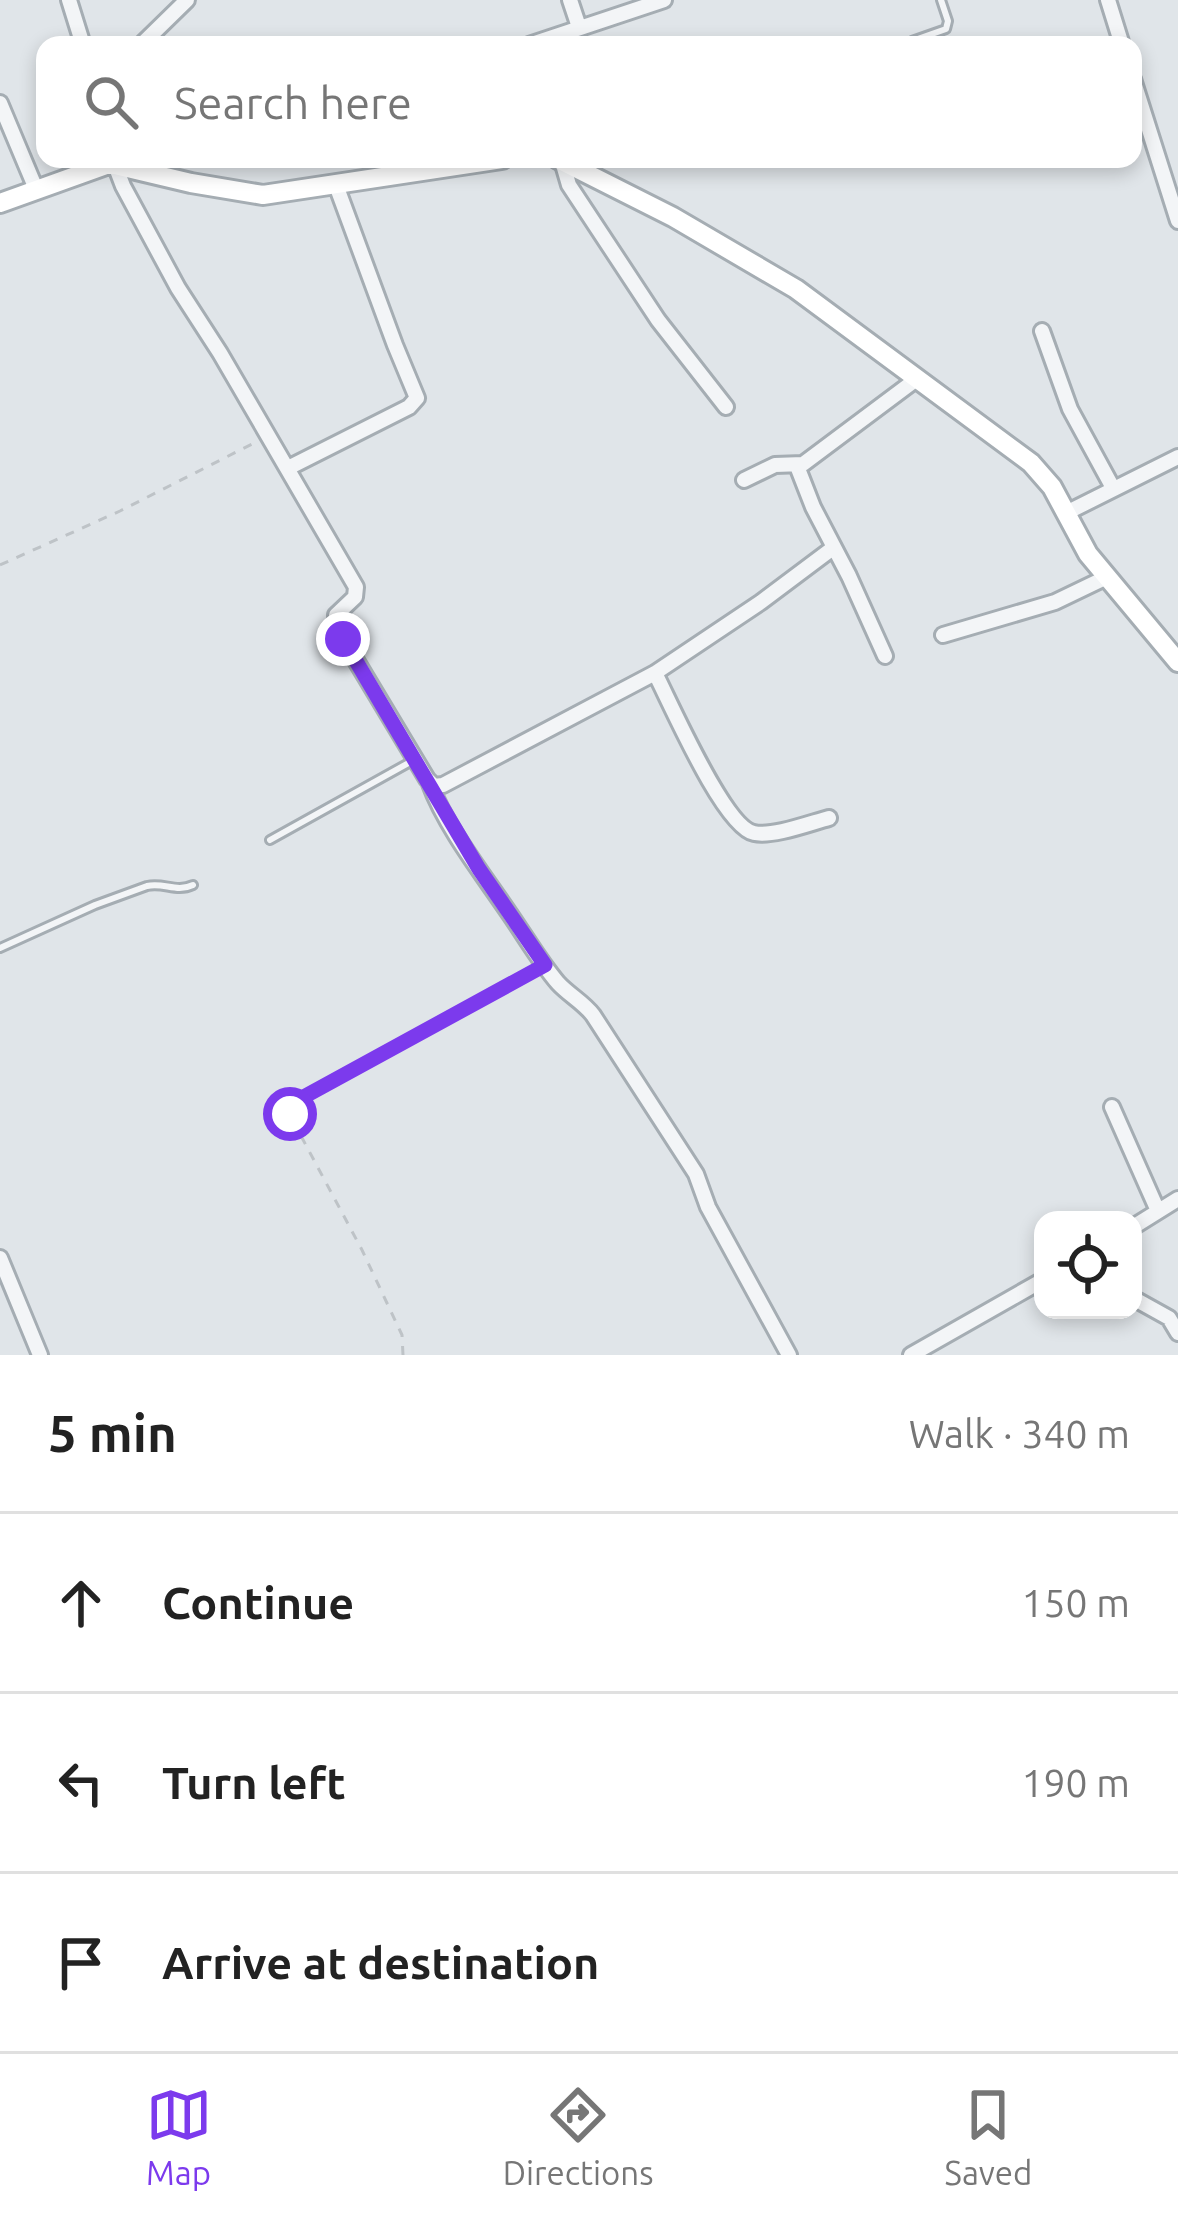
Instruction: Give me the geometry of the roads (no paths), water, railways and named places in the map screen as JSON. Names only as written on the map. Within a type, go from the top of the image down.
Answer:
[{"type":"street","points":[[69,0],[80,36]]},
{"type":"street","points":[[570,0],[579,26]]},
{"type":"street","points":[[553,36],[664,0]]},
{"type":"street","points":[[1108,0],[1119,36]]},
{"type":"street","points":[[150,36],[185,1]]},
{"type":"street","points":[[0,103],[36,189]]},
{"type":"street","points":[[1142,107],[1178,221]]},
{"type":"street","points":[[0,203],[83,168]]},
{"type":"street","points":[[116,168],[178,288],[356,587],[355,597],[336,615],[337,628],[479,869],[560,985],[593,1015],[696,1174],[708,1207],[789,1355]]},
{"type":"street","points":[[129,168],[263,195],[445,168]]},
{"type":"street","points":[[563,168],[658,320],[726,407]]},
{"type":"street","points":[[576,168],[673,217],[796,290],[1031,463],[1052,487],[1088,554],[1178,662]]},
{"type":"street","points":[[288,469],[409,407],[417,398],[336,185]]},
{"type":"street","points":[[1042,331],[1070,409],[1113,488]]},
{"type":"street","points":[[744,480],[775,464],[797,466],[817,455],[917,378]]},
{"type":"street","points":[[1066,513],[1178,457]]},
{"type":"street","points":[[797,466],[885,656]]},
{"type":"street","points":[[430,784],[443,785],[656,673],[833,548]]},
{"type":"street","points":[[944,635],[1055,602],[1107,577]]},
{"type":"street","points":[[656,673],[716,794],[742,827],[768,834],[829,818]]},
{"type":"street","points":[[1112,1108],[1171,1208],[1142,1222]]},
{"type":"street","points":[[0,1258],[40,1355]]},
{"type":"street","points":[[910,1355],[1034,1285]]},
{"type":"street","points":[[1142,1303],[1169,1318],[1178,1333]]},
{"type":"lane","points":[[926,36],[946,29],[941,0]]},
{"type":"lane","points":[[270,840],[415,759]]},
{"type":"lane","points":[[0,948],[147,886],[183,890],[193,885]]}]
